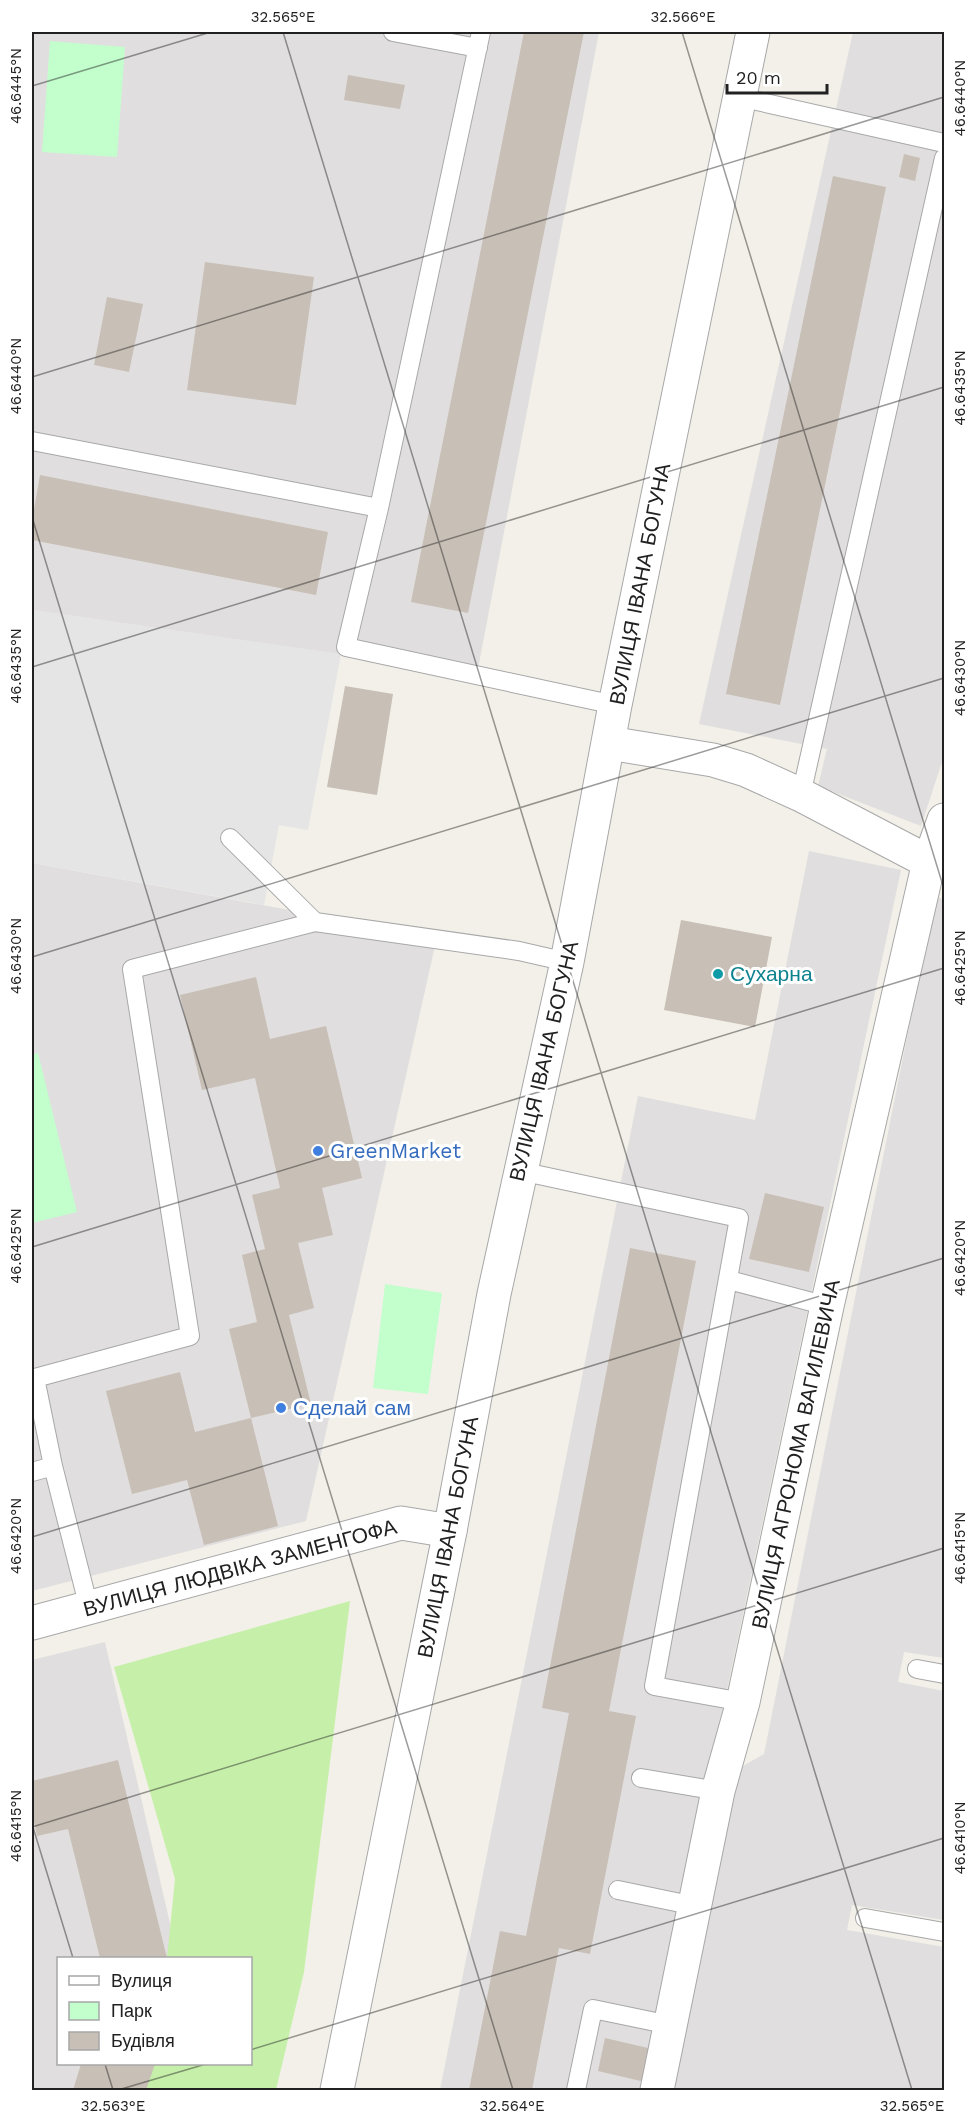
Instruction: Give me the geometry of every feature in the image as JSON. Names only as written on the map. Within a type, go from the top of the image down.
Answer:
[{"type":"street","name":"ВУЛИЦЯ ІВАНА БОГУНА","points":[[337,2091],[520,1171],[567,962],[615,705],[753,32]]},
{"type":"street","points":[[609,743],[713,760],[746,770],[801,795],[937,864]]},
{"type":"street","name":"ВУЛИЦЯ АГРОНОМА ВАГИЛЕВИЧА","points":[[657,2091],[718,1791],[743,1702],[827,1306],[937,864],[945,820]]},
{"type":"street","name":"ВУЛИЦЯ ЛЮДВІКА ЗАМЕНГОФА","points":[[32,1623],[400,1523],[450,1531]]},
{"type":"lane","points":[[393,32],[479,40],[379,508],[346,647],[615,705]]},
{"type":"lane","points":[[739,97],[945,143]]},
{"type":"lane","points":[[801,795],[945,158]]},
{"type":"lane","points":[[32,441],[379,508]]},
{"type":"lane","points":[[230,838],[315,921]]},
{"type":"lane","points":[[88,1608],[53,1466],[35,1378],[190,1336],[132,969],[315,921],[519,951],[567,962]]},
{"type":"lane","points":[[520,1171],[739,1218],[654,1686],[743,1702]]},
{"type":"lane","points":[[729,1280],[827,1306]]},
{"type":"lane","points":[[32,1472],[53,1466]]},
{"type":"lane","points":[[917,1669],[945,1674]]},
{"type":"lane","points":[[641,1778],[718,1791]]},
{"type":"lane","points":[[618,1890],[695,1906]]},
{"type":"lane","points":[[865,1918],[945,1932]]},
{"type":"lane","points":[[576,2091],[593,2009],[670,2025]]},
{"type":"shaded area","points":[[32,32],[599,32],[477,674],[32,610]]},
{"type":"shaded area","points":[[853,32],[944,32],[944,756],[921,826],[818,786],[827,749],[699,724]]},
{"type":"shaded area","points":[[32,610],[341,654],[308,830],[279,825],[264,905],[32,863]]},
{"type":"shaded area","points":[[809,851],[901,870],[642,2090],[440,2090],[638,1096],[755,1120]]},
{"type":"shaded area","points":[[32,863],[437,937],[306,1521],[32,1591]]},
{"type":"shaded area","points":[[935,897],[944,899],[944,1658],[904,1652],[898,1682],[944,1691],[944,1920],[852,1905],[847,1930],[944,1947],[944,2090],[669,2090],[734,1771],[764,1754]]},
{"type":"shaded area","points":[[105,1642],[178,1957],[57,1957],[57,2065],[202,2065],[190,2090],[32,2090],[32,1660]]},
{"type":"green space","points":[[50,41],[125,47],[117,157],[42,152]]},
{"type":"green space","points":[[38,1053],[77,1212],[32,1223],[32,1055]]},
{"type":"green space","points":[[385,1284],[442,1293],[428,1394],[373,1388]]},
{"type":"green space","points":[[350,1601],[304,1972],[276,2090],[140,2090],[146,2065],[252,2065],[252,1957],[167,1957],[175,1879],[114,1667]]},
{"type":"building","points":[[524,32],[584,32],[468,613],[411,602]]},
{"type":"building","points":[[348,75],[405,85],[400,109],[344,100]]},
{"type":"building","points":[[904,154],[920,158],[915,181],[899,177]]},
{"type":"building","points":[[833,176],[886,187],[780,705],[726,694]]},
{"type":"building","points":[[205,262],[314,277],[296,405],[187,390]]},
{"type":"building","points":[[107,297],[143,304],[129,372],[94,365]]},
{"type":"building","points":[[40,475],[328,532],[316,595],[32,540],[32,521]]},
{"type":"building","points":[[345,686],[393,694],[377,795],[327,787]]},
{"type":"building","name":"Сухарна","points":[[681,920],[772,937],[755,1027],[664,1010]]},
{"type":"building","points":[[256,977],[270,1039],[326,1026],[362,1178],[322,1188],[333,1235],[298,1243],[314,1308],[289,1315],[311,1404],[251,1418],[229,1329],[257,1322],[242,1255],[265,1249],[252,1195],[280,1188],[255,1078],[202,1090],[180,995]]},
{"type":"building","points":[[765,1193],[824,1207],[809,1272],[749,1259]]},
{"type":"building","points":[[630,1248],[696,1261],[609,1711],[636,1716],[590,1954],[559,1948],[532,2090],[469,2090],[500,1931],[526,1936],[569,1713],[542,1708]]},
{"type":"building","points":[[180,1372],[195,1432],[251,1418],[278,1526],[204,1545],[187,1480],[132,1494],[106,1391]]},
{"type":"building","points":[[118,1760],[167,1957],[100,1957],[68,1829],[37,1836],[32,1812],[32,1781]]},
{"type":"building","points":[[605,2038],[652,2049],[645,2082],[598,2071]]},
{"type":"building","points":[[81,2065],[155,2065],[146,2090],[73,2090]]},
{"type":"place","name":"Сухарна","points":[[718,974]]},
{"type":"place","name":"GreenMarket","points":[[318,1151]]},
{"type":"place","name":"Сделай сам","points":[[281,1408]]}]
